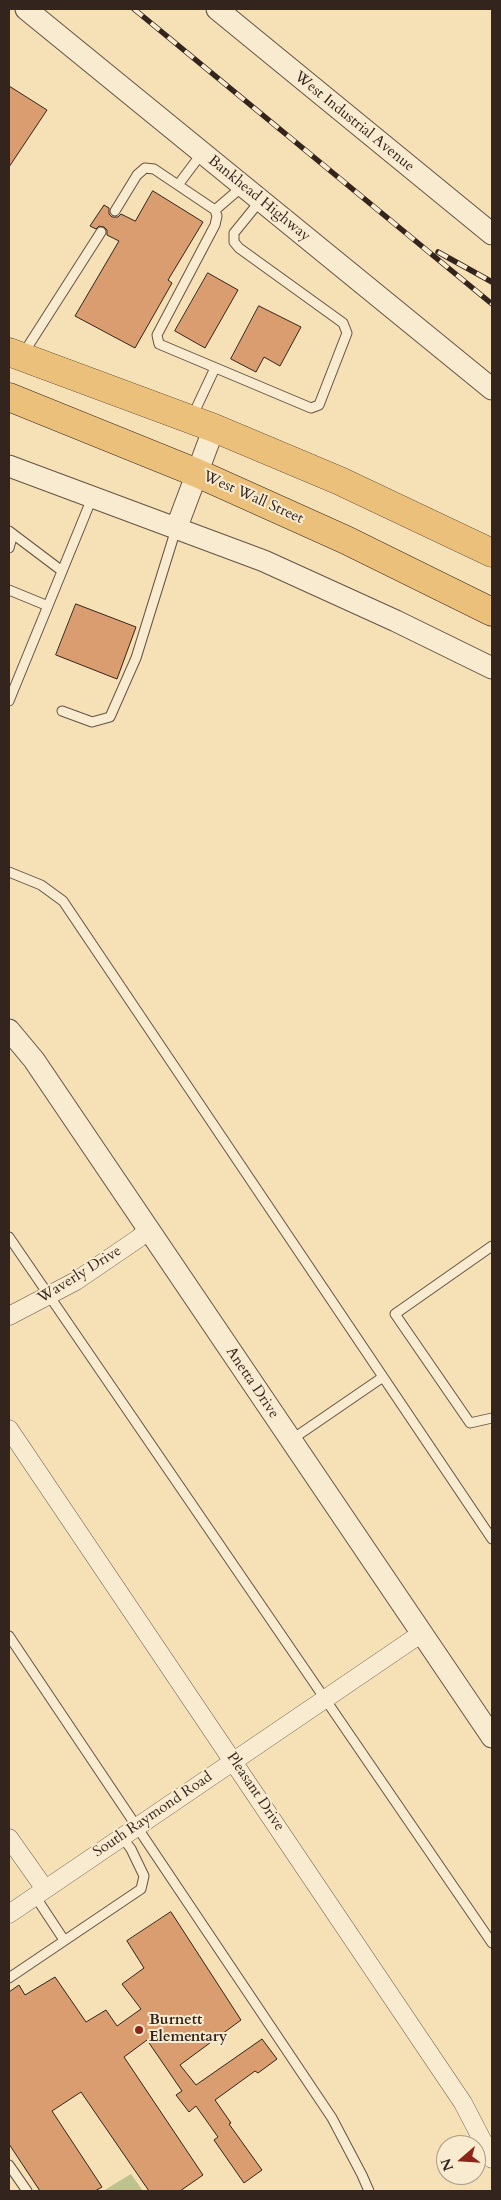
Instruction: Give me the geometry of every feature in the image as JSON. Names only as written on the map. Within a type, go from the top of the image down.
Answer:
[{"type":"main road","points":[[15,354],[203,424],[340,481],[492,553]]},
{"type":"main road","name":"West Wall Street","points":[[9,397],[197,473],[346,540],[492,612]]},
{"type":"street","name":"Bankhead Highway","points":[[26,9],[492,389]]},
{"type":"street","name":"West Industrial Avenue","points":[[217,9],[492,234]]},
{"type":"street","points":[[176,529],[197,473],[203,424]]},
{"type":"street","points":[[9,466],[264,561],[396,620],[492,668]]},
{"type":"street","name":"Anetta Drive","points":[[12,1042],[34,1060],[492,1737]]},
{"type":"street","name":"Waverly Drive","points":[[9,1316],[76,1281],[139,1238],[148,1229]]},
{"type":"street","name":"Pleasant Drive","points":[[9,1429],[234,1760],[463,2103],[492,2159]]},
{"type":"street","name":"South Raymond Road","points":[[9,1914],[422,1633]]},
{"type":"street","points":[[9,1838],[40,1893]]},
{"type":"lane","points":[[178,186],[202,152]]},
{"type":"lane","points":[[115,211],[137,175],[145,168],[154,170],[215,210],[217,216],[215,225],[157,335],[159,344],[311,408],[319,405],[347,333],[343,323],[239,248],[234,242],[234,233],[261,200]]},
{"type":"lane","points":[[215,210],[243,186]]},
{"type":"lane","points":[[15,354],[101,232]]},
{"type":"lane","points":[[203,424],[215,368]]},
{"type":"lane","points":[[9,701],[92,498]]},
{"type":"lane","points":[[62,711],[92,722],[110,717],[136,658],[176,529]]},
{"type":"lane","points":[[9,548],[11,533],[62,571]]},
{"type":"lane","points":[[9,590],[48,606]]},
{"type":"lane","points":[[9,872],[41,884],[63,901],[492,1539]]},
{"type":"lane","points":[[9,1237],[492,1943]]},
{"type":"lane","points":[[492,1246],[395,1314],[470,1423],[492,1418]]},
{"type":"lane","points":[[290,1440],[383,1376]]},
{"type":"lane","points":[[9,1636],[332,2118],[369,2191]]},
{"type":"lane","points":[[9,1978],[141,1889],[144,1876],[131,1849],[122,1837]]},
{"type":"lane","points":[[40,1893],[64,1940]]},
{"type":"lane","points":[[9,2165],[27,2191]]},
{"type":"green space","points":[[131,2174],[143,2191],[103,2191]]},
{"type":"building","points":[[9,86],[47,110],[9,167]]},
{"type":"building","points":[[153,191],[203,222],[168,280],[172,283],[135,348],[75,316],[119,241],[107,235],[107,230],[104,227],[99,226],[96,229],[90,226],[104,205],[109,208],[109,214],[112,217],[118,217],[121,214],[135,221]]},
{"type":"building","points":[[208,273],[238,290],[205,348],[175,331]]},
{"type":"building","points":[[259,306],[301,327],[280,366],[264,357],[256,372],[231,359]]},
{"type":"building","points":[[76,604],[136,627],[117,679],[56,655]]},
{"type":"building","points":[[171,1912],[241,2020],[180,2065],[196,2085],[262,2039],[277,2059],[258,2073],[255,2071],[215,2100],[231,2123],[229,2124],[262,2170],[244,2183],[214,2140],[218,2137],[196,2106],[189,2112],[176,2095],[182,2091],[147,2040],[124,2057],[203,2175],[180,2191],[149,2191],[81,2092],[52,2111],[102,2187],[95,2191],[40,2191],[9,2144],[9,1992],[19,1985],[25,1995],[55,1977],[86,2022],[106,2010],[117,2026],[141,2009],[122,1984],[144,1968],[127,1941]]},
{"type":"railway","points":[[134,9],[492,304]]},
{"type":"railway","points":[[438,252],[492,282]]},
{"type":"place","name":"Burnett Elementary","points":[[139,2030]]}]
